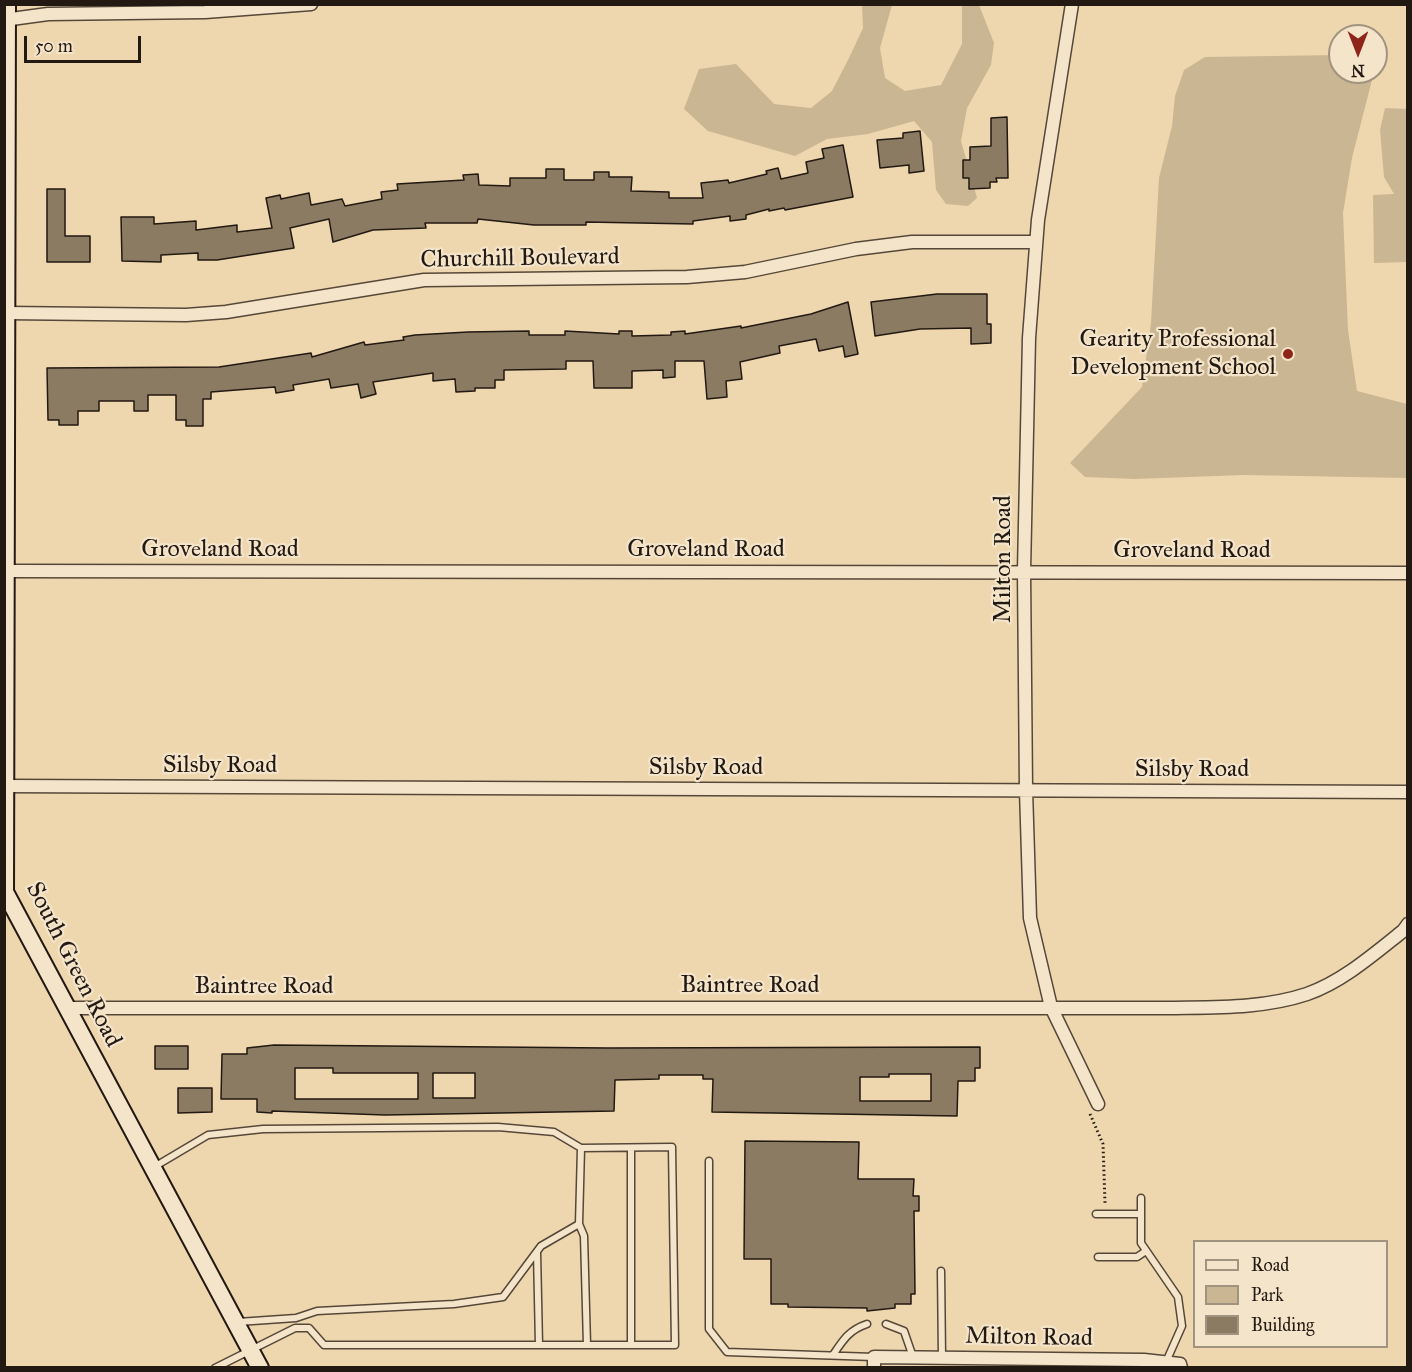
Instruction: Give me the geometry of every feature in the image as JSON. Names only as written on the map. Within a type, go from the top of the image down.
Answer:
[{"type":"main road","name":"South Green Road","points":[[6,15],[5,892],[260,1368]]},
{"type":"street","points":[[6,15],[205,12],[311,4]]},
{"type":"street","name":"Milton Road","points":[[1072,4],[1035,242],[1029,338],[1024,571],[1026,790],[1030,918],[1051,1007],[1098,1104]]},
{"type":"street","name":"Churchill Boulevard","points":[[6,313],[186,315],[226,312],[424,280],[687,278],[745,272],[856,249],[912,242],[1035,242]]},
{"type":"street","name":"Groveland Road","points":[[5,571],[1407,573]]},
{"type":"street","name":"Silsby Road","points":[[4,786],[1407,792]]},
{"type":"street","name":"Baintree Road","points":[[67,1008],[1252,1005],[1308,993],[1356,967],[1403,931],[1407,924]]},
{"type":"street","name":"Milton Road","points":[[874,1362],[913,1358],[1144,1360],[1180,1364],[1181,1368]]},
{"type":"lane","points":[[153,1167],[208,1136],[263,1129],[498,1127],[554,1132],[581,1148],[672,1147],[675,1345],[324,1345],[309,1328],[295,1328],[215,1368]]},
{"type":"lane","points":[[581,1148],[579,1224],[584,1236],[587,1345]]},
{"type":"lane","points":[[631,1149],[631,1345]]},
{"type":"lane","points":[[709,1161],[709,1329],[727,1352],[834,1355],[874,1362]]},
{"type":"lane","points":[[1141,1198],[1141,1243],[1178,1298],[1182,1326],[1166,1363]]},
{"type":"lane","points":[[1096,1214],[1141,1214]]},
{"type":"lane","points":[[237,1322],[296,1318],[317,1311],[454,1304],[503,1298],[541,1246],[579,1224]]},
{"type":"lane","points":[[1098,1257],[1137,1257],[1146,1251]]},
{"type":"lane","points":[[537,1252],[539,1345]]},
{"type":"lane","points":[[941,1271],[942,1358]]},
{"type":"lane","points":[[834,1355],[853,1329],[867,1324]]},
{"type":"lane","points":[[886,1324],[904,1331],[913,1358]]},
{"type":"path","points":[[1098,1104],[1086,1107],[1103,1144],[1105,1214]]},
{"type":"green space","points":[[862,5],[892,5],[880,48],[885,78],[905,91],[941,85],[962,44],[962,5],[979,5],[994,43],[991,65],[967,108],[961,141],[977,198],[968,206],[946,204],[936,190],[932,142],[914,121],[868,134],[827,139],[795,156],[708,131],[684,109],[699,69],[736,64],[774,104],[811,108],[832,91],[849,58],[863,28]]},
{"type":"green space","name":"Gearity Professional Development School","points":[[1328,55],[1328,84],[1371,84],[1352,158],[1343,213],[1348,330],[1357,391],[1407,404],[1407,478],[1244,475],[1135,479],[1085,477],[1070,463],[1142,387],[1151,323],[1159,178],[1172,126],[1175,96],[1184,70],[1205,57]]},
{"type":"green space","points":[[1385,108],[1407,109],[1407,262],[1374,263],[1373,195],[1394,194],[1384,177],[1380,130]]},
{"type":"building","points":[[1007,117],[1008,178],[996,178],[997,182],[990,182],[990,188],[969,189],[969,178],[963,178],[963,160],[970,160],[970,147],[991,146],[991,118]]},
{"type":"building","points":[[920,131],[924,171],[909,173],[909,165],[880,168],[877,140],[903,138],[903,133]]},
{"type":"building","points":[[843,145],[853,197],[785,210],[784,208],[769,211],[769,209],[746,215],[746,219],[730,221],[730,216],[693,221],[693,224],[586,222],[586,225],[534,225],[478,219],[477,223],[425,223],[426,228],[373,230],[333,242],[329,219],[290,228],[294,248],[217,260],[198,260],[198,253],[161,255],[161,262],[122,261],[121,217],[154,217],[154,224],[196,221],[196,230],[237,225],[237,232],[272,228],[266,198],[280,195],[281,199],[309,193],[311,205],[342,199],[345,206],[382,199],[381,192],[398,190],[397,184],[464,180],[463,175],[478,174],[479,185],[510,186],[510,178],[546,178],[546,169],[564,169],[564,180],[594,180],[594,172],[609,172],[609,177],[632,177],[631,191],[669,192],[669,198],[703,198],[701,183],[728,180],[729,183],[767,174],[766,171],[778,168],[781,179],[808,173],[806,162],[824,158],[822,149]]},
{"type":"building","points":[[47,189],[65,189],[65,236],[90,236],[90,262],[47,262]]},
{"type":"building","points":[[937,294],[987,294],[987,324],[991,324],[991,343],[971,344],[971,328],[920,329],[875,336],[871,302]]},
{"type":"building","points":[[848,302],[858,354],[845,357],[843,346],[819,351],[816,339],[779,346],[780,353],[740,362],[742,379],[726,381],[727,397],[707,399],[704,361],[675,361],[675,377],[663,378],[663,370],[632,371],[632,388],[594,388],[593,361],[566,361],[566,369],[504,370],[504,380],[495,380],[495,388],[475,388],[475,391],[456,392],[455,379],[433,381],[433,373],[373,382],[376,394],[361,398],[358,384],[331,388],[329,379],[293,385],[294,390],[276,393],[275,387],[211,392],[211,399],[203,399],[203,426],[186,426],[186,420],[176,420],[176,395],[148,395],[148,411],[134,411],[134,401],[99,401],[99,411],[78,411],[78,425],[59,425],[59,420],[48,420],[47,368],[219,367],[311,353],[312,357],[364,342],[365,345],[404,340],[403,337],[415,335],[468,332],[529,331],[529,335],[565,335],[565,331],[619,334],[619,331],[632,331],[632,336],[671,335],[671,332],[685,331],[685,334],[741,326],[741,328],[811,314]]},
{"type":"building","points":[[274,1045],[608,1048],[980,1047],[980,1068],[975,1068],[975,1081],[958,1081],[957,1116],[712,1112],[713,1079],[703,1079],[703,1075],[659,1075],[659,1079],[615,1080],[614,1111],[385,1115],[272,1111],[272,1113],[257,1112],[257,1099],[221,1099],[222,1054],[247,1054],[247,1048]],"holes":[[[295,1068],[333,1068],[333,1073],[418,1073],[418,1099],[295,1099]],[[433,1073],[475,1073],[475,1098],[433,1098]],[[889,1074],[931,1074],[931,1101],[860,1101],[860,1077],[889,1077]]]},
{"type":"building","points":[[155,1046],[188,1046],[188,1069],[155,1069]]},
{"type":"building","points":[[178,1088],[212,1088],[212,1112],[178,1113]]},
{"type":"building","points":[[745,1141],[859,1142],[858,1179],[914,1179],[913,1196],[919,1196],[919,1211],[914,1211],[915,1294],[911,1294],[911,1304],[895,1304],[895,1308],[867,1311],[867,1308],[788,1307],[788,1304],[771,1304],[771,1259],[744,1259]]},
{"type":"place","name":"Gearity Professional Development School","points":[[1288,354]]}]
